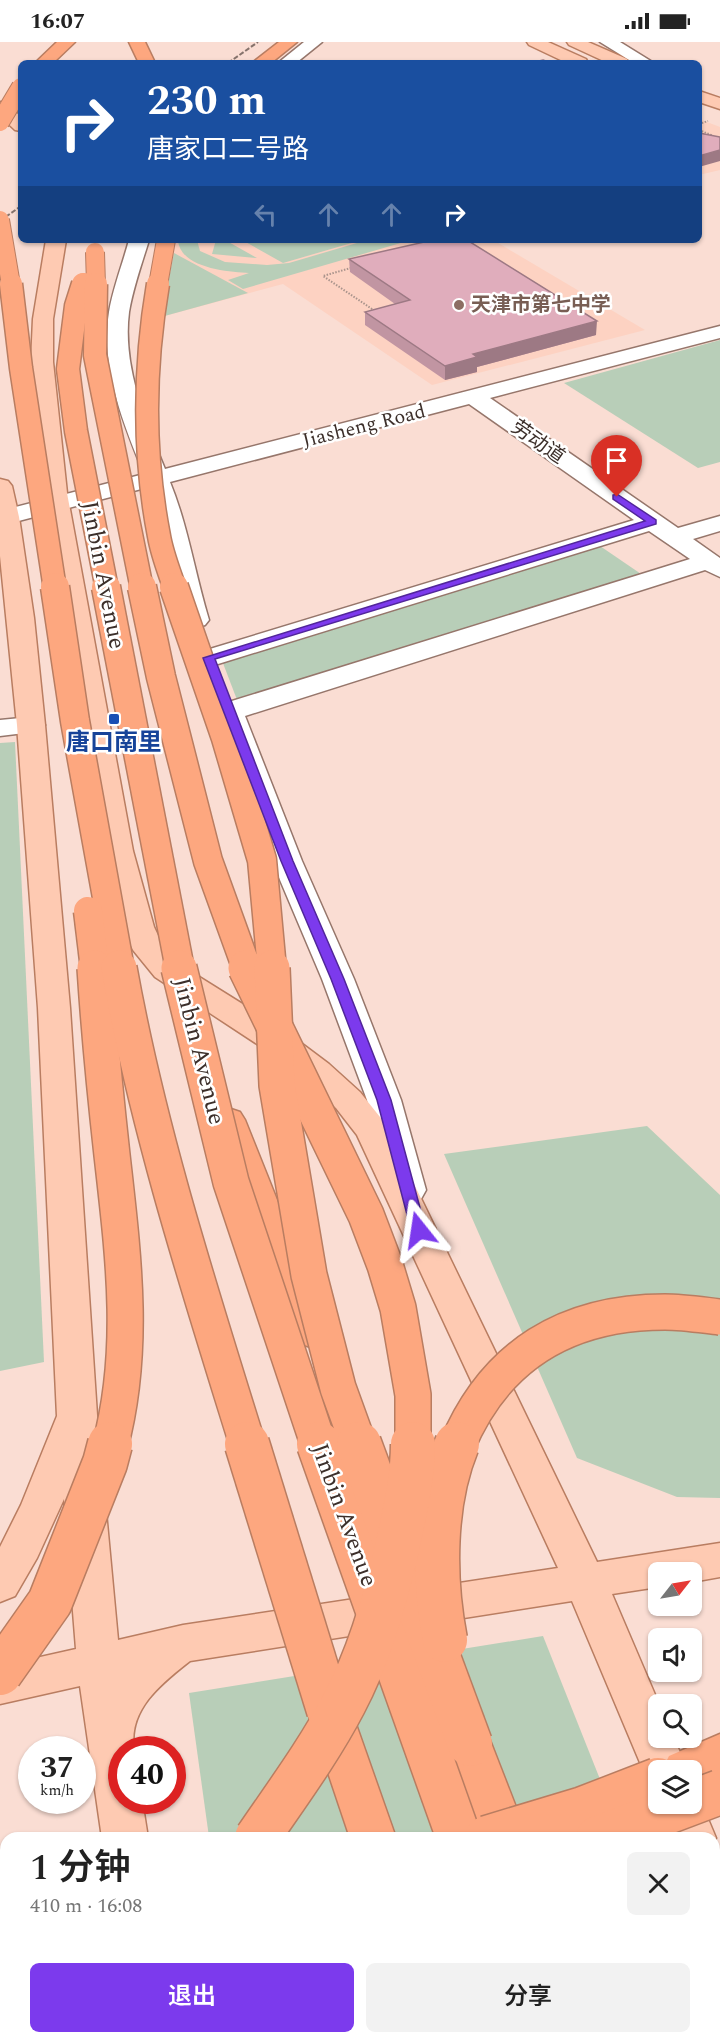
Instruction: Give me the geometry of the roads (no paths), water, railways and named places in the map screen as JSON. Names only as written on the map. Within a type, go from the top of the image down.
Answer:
[{"type":"highway","points":[[46,60],[67,42]]},
{"type":"highway","points":[[137,42],[146,60]]},
{"type":"highway","points":[[264,60],[289,42]]},
{"type":"highway","points":[[0,122],[18,92]]},
{"type":"highway","points":[[0,220],[13,294],[32,365]]},
{"type":"highway","points":[[165,243],[152,320],[147,409],[153,498],[159,538],[189,635],[226,738],[262,860],[274,984],[277,1085],[309,1275],[338,1388]]},
{"type":"highway","points":[[96,246],[95,356],[104,408],[161,677],[208,861],[244,965],[366,1215],[398,1308],[413,1395],[413,1449],[407,1504],[386,1597],[366,1652],[340,1710],[321,1744],[261,1832]]},
{"type":"highway","name":"Jinbin Avenue","points":[[96,246],[76,306],[68,369],[76,431],[162,886],[192,1027],[231,1182],[295,1378],[457,1832]]},
{"type":"highway","points":[[0,296],[32,365]]},
{"type":"highway","name":"Jinbin Avenue","points":[[32,365],[75,721],[120,971],[147,1100],[194,1272],[329,1710],[371,1832]]},
{"type":"highway","points":[[0,1673],[43,1612],[54,1591],[105,1463],[119,1412],[125,1359],[127,1310],[123,1249],[101,1057],[93,939],[76,834],[75,721]]},
{"type":"highway","points":[[192,1027],[292,1286],[338,1388],[503,1832]]},
{"type":"highway","points":[[470,1744],[441,1621],[438,1520],[450,1459],[473,1408],[489,1385],[508,1365],[537,1343],[566,1330],[605,1317],[645,1311],[687,1312],[720,1317]]},
{"type":"highway","points":[[329,1710],[349,1832]]},
{"type":"highway","points":[[702,1762],[720,1754]]},
{"type":"highway","points":[[507,1832],[583,1809],[648,1784]]},
{"type":"highway","points":[[614,1832],[720,1792]]},
{"type":"main road","points":[[535,42],[574,60]]},
{"type":"main road","points":[[554,42],[592,60]]},
{"type":"main road","points":[[575,42],[614,60]]},
{"type":"main road","points":[[591,42],[626,60]]},
{"type":"main road","points":[[702,97],[720,104]]},
{"type":"main road","points":[[702,105],[720,112]]},
{"type":"main road","points":[[0,107],[18,123]]},
{"type":"main road","name":"Jinbin Avenue","points":[[32,365],[43,319],[56,243]]},
{"type":"main road","points":[[32,365],[118,851],[138,927],[149,950],[166,969],[269,1036],[317,1072],[348,1100],[372,1130],[585,1581],[661,1760]]},
{"type":"main road","points":[[0,486],[7,517],[21,618],[31,725],[54,1008],[77,1415],[99,1663],[110,1736]]},
{"type":"main road","points":[[0,1584],[14,1563],[40,1509],[77,1415]]},
{"type":"main road","points":[[0,1685],[183,1644],[720,1560]]},
{"type":"main road","points":[[110,1736],[128,1688],[162,1656],[183,1644]]},
{"type":"main road","points":[[121,1814],[124,1832]]},
{"type":"main road","points":[[683,1814],[691,1832]]},
{"type":"street","points":[[290,60],[314,42]]},
{"type":"street","points":[[608,42],[641,60]]},
{"type":"street","points":[[138,243],[119,312],[118,346],[124,385],[143,444],[170,511],[185,585],[209,658],[287,861],[338,979],[384,1100],[419,1230]]},
{"type":"street","name":"Jiasheng Road","points":[[7,517],[720,332]]},
{"type":"street","name":"劳动道","points":[[474,397],[715,565]]},
{"type":"street","points":[[209,658],[652,522]]},
{"type":"street","points":[[675,537],[720,523]]},
{"type":"street","points":[[229,712],[715,565]]},
{"type":"street","points":[[0,728],[31,725]]},
{"type":"railway","points":[[232,60],[258,42]]},
{"type":"railway","points":[[0,221],[18,208]]},
{"type":"place","name":"天津市第七中学","points":[[459,305]]},
{"type":"place","name":"唐口南里","points":[[114,719]]}]
